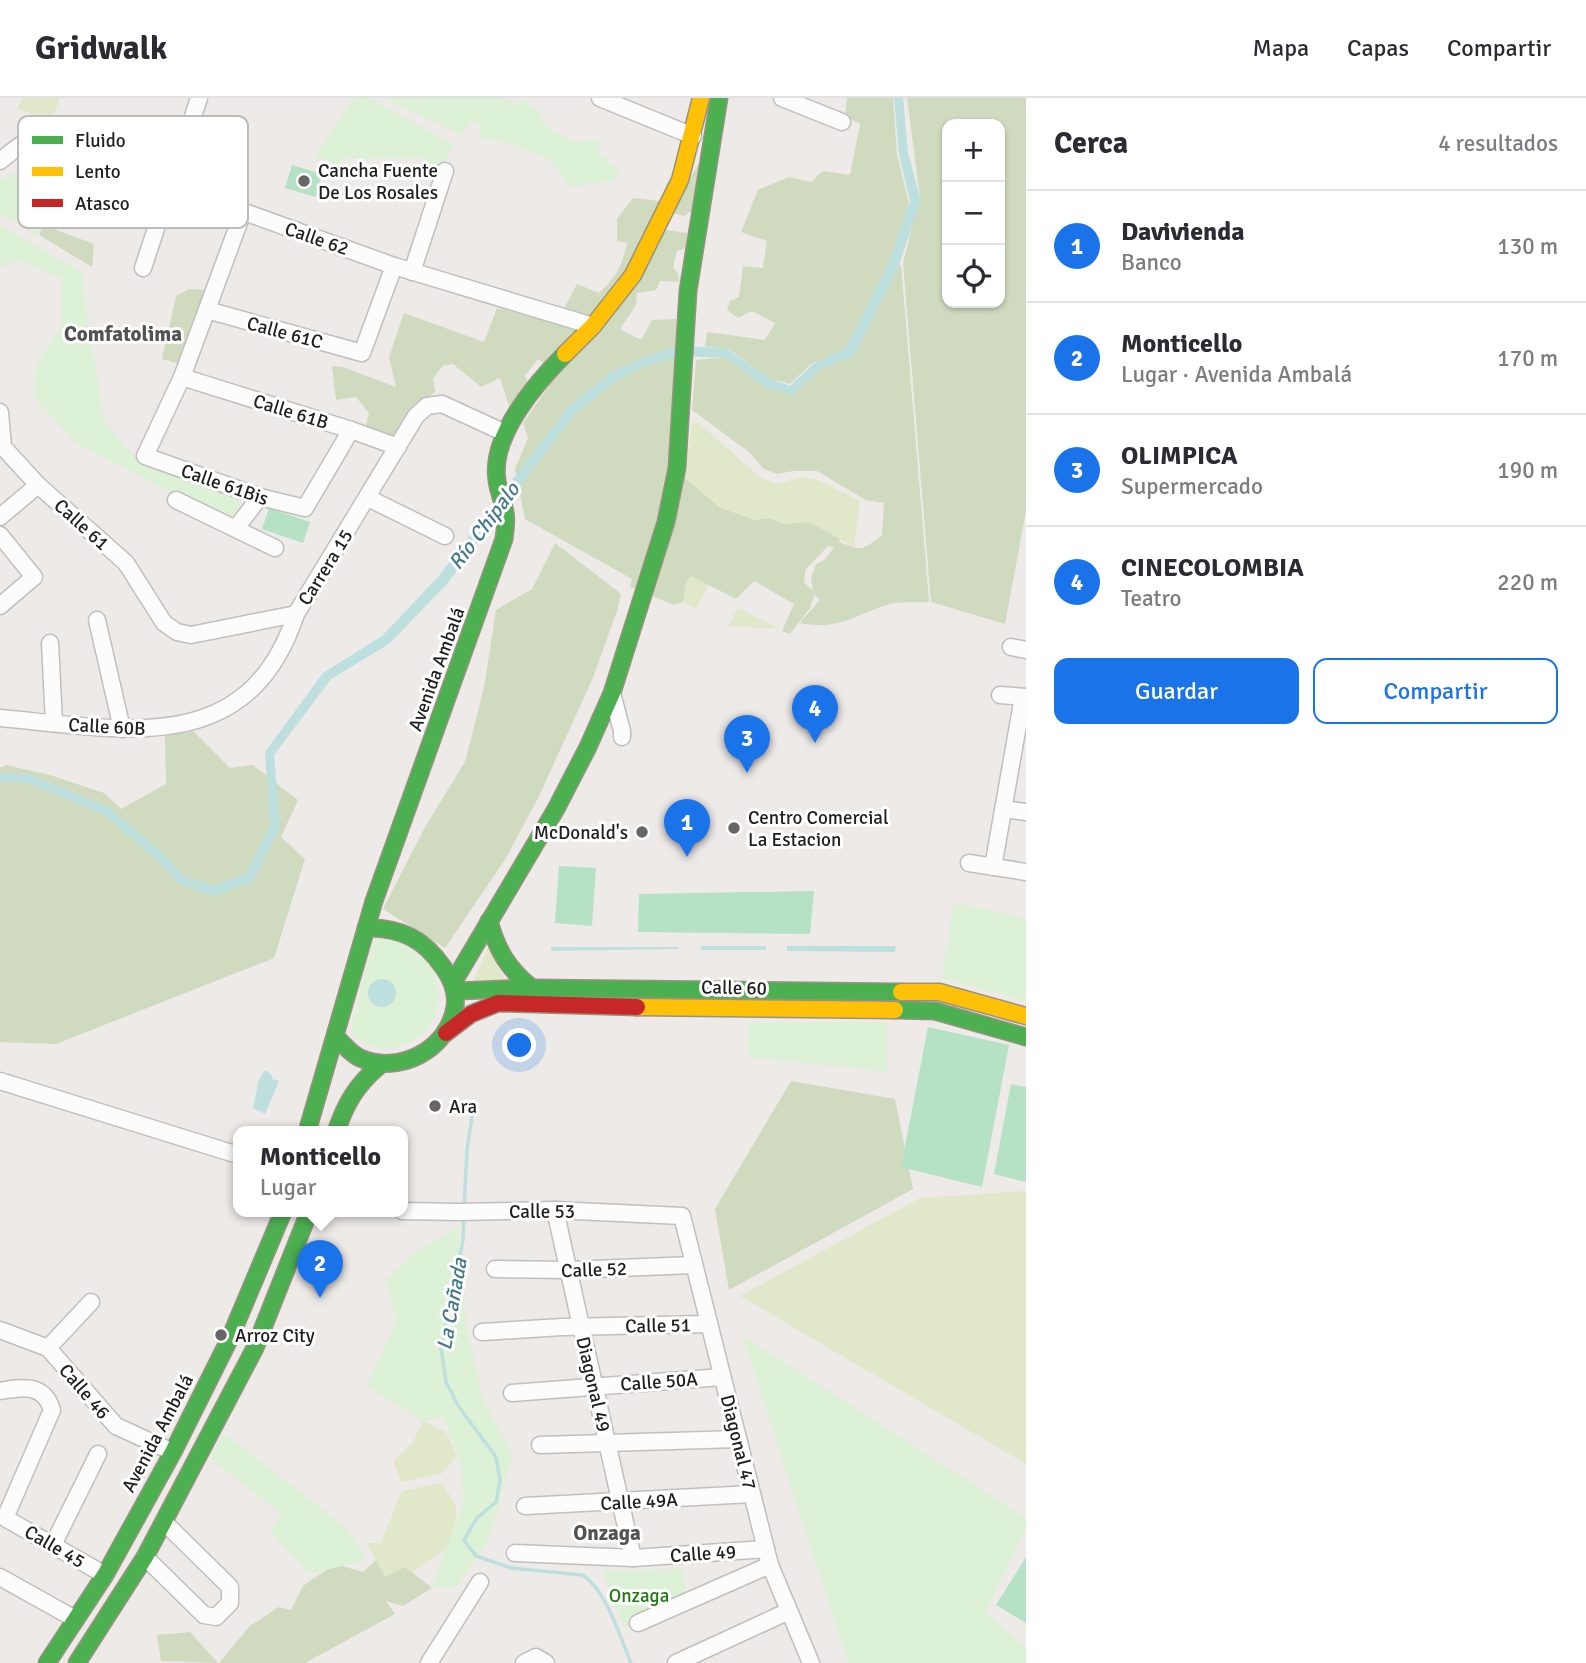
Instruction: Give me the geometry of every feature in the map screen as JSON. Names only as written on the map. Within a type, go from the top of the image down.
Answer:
[{"type":"main road","name":"Avenida Ambalá","points":[[309,1126],[366,928],[504,539],[506,515],[496,478],[499,451],[505,433],[541,378],[593,326],[634,275],[680,180],[701,98]]},
{"type":"main road","points":[[455,986],[489,921],[556,809],[612,693],[673,495],[688,291],[719,98]]},
{"type":"main road","points":[[489,921],[494,941],[510,972],[532,988]]},
{"type":"main road","points":[[336,1038],[346,1052],[369,1064],[379,1066],[412,1060],[437,1044],[446,1033],[456,1007],[455,986],[437,956],[415,937],[395,928],[366,928]]},
{"type":"main road","name":"Calle 60","points":[[455,986],[939,992],[1026,1016]]},
{"type":"main road","name":"Calle 60","points":[[446,1033],[471,1014],[498,1003],[935,1011],[1026,1037]]},
{"type":"main road","points":[[338,1126],[353,1090],[379,1066]]},
{"type":"main road","name":"Avenida Ambalá","points":[[47,1663],[105,1575],[173,1452],[230,1338],[281,1217]]},
{"type":"main road","points":[[77,1663],[145,1557],[255,1348],[307,1217]]},
{"type":"street","points":[[193,116],[199,98]]},
{"type":"street","points":[[600,98],[693,136]]},
{"type":"street","points":[[782,98],[842,122]]},
{"type":"street","name":"Calle 62","points":[[0,161],[18,148]]},
{"type":"street","points":[[412,272],[445,171]]},
{"type":"street","name":"Calle 62","points":[[248,214],[412,272],[593,326]]},
{"type":"street","points":[[143,268],[154,228]]},
{"type":"street","points":[[182,377],[237,228]]},
{"type":"street","name":"Calle 61C","points":[[207,310],[362,353],[394,266]]},
{"type":"street","name":"Calle 61B","points":[[182,377],[398,447]]},
{"type":"street","name":"Calle 61Bis","points":[[182,377],[145,457],[260,497],[305,508],[351,430]]},
{"type":"street","name":"Carrera 15","points":[[213,716],[244,698],[264,678],[286,643],[296,614],[416,416],[427,406],[442,404],[505,433]]},
{"type":"street","name":"Calle 61","points":[[0,412],[2,448],[38,485],[126,563],[164,623],[177,632],[191,635],[296,614]]},
{"type":"street","points":[[0,517],[38,485]]},
{"type":"street","points":[[236,528],[260,497]]},
{"type":"street","points":[[368,498],[444,536]]},
{"type":"street","points":[[176,500],[275,548]]},
{"type":"street","points":[[0,535],[34,577],[0,606]]},
{"type":"street","points":[[97,620],[122,729]]},
{"type":"street","points":[[50,643],[54,723]]},
{"type":"street","points":[[612,693],[622,737]]},
{"type":"street","points":[[993,867],[1003,809],[1020,753],[1025,697],[999,695]]},
{"type":"street","name":"Calle 60B","points":[[0,718],[147,730],[213,716]]},
{"type":"street","points":[[1003,809],[1026,812]]},
{"type":"street","points":[[970,863],[1026,872]]},
{"type":"street","points":[[0,1081],[233,1153]]},
{"type":"street","name":"Calle 53","points":[[408,1211],[555,1210],[682,1216]]},
{"type":"street","name":"Diagonal 49","points":[[555,1210],[633,1558]]},
{"type":"street","name":"Diagonal 47","points":[[682,1216],[768,1557],[811,1663]]},
{"type":"street","name":"Calle 52","points":[[495,1269],[569,1270],[694,1265]]},
{"type":"street","points":[[48,1348],[91,1301]]},
{"type":"street","name":"Calle 51","points":[[481,1332],[581,1326],[708,1324]]},
{"type":"street","name":"Calle 46","points":[[0,1329],[48,1348],[116,1426],[173,1452]]},
{"type":"street","name":"Calle 50A","points":[[512,1393],[722,1377]]},
{"type":"street","name":"Calle 45","points":[[0,1391],[31,1388],[43,1396],[52,1410],[5,1518],[105,1575]]},
{"type":"street","points":[[540,1445],[738,1439]]},
{"type":"street","points":[[53,1545],[98,1454]]},
{"type":"street","name":"Calle 49A","points":[[526,1506],[752,1494]]},
{"type":"street","points":[[145,1557],[204,1615],[216,1617],[230,1603],[230,1587],[164,1522]]},
{"type":"street","name":"Calle 49","points":[[515,1553],[633,1558],[768,1557]]},
{"type":"street","points":[[638,1623],[768,1557]]},
{"type":"street","points":[[0,1577],[75,1619]]},
{"type":"street","points":[[429,1663],[480,1582]]},
{"type":"street","points":[[676,1663],[789,1611]]},
{"type":"street","points":[[524,1663],[536,1657],[547,1663]]},
{"type":"green space","points":[[23,98],[60,98],[53,116],[36,116],[17,108]]},
{"type":"green space","points":[[353,98],[369,98],[454,145],[439,172],[425,158],[343,158],[333,177],[325,176],[331,161],[315,157]]},
{"type":"green space","points":[[383,98],[504,98],[515,105],[522,100],[538,110],[547,127],[571,141],[602,141],[598,153],[620,171],[616,180],[570,187],[550,160],[513,144],[479,138],[481,127],[472,121],[461,135]]},
{"type":"green space","points":[[847,98],[893,98],[897,155],[909,203],[889,265],[848,349],[811,364],[790,384],[768,378],[729,349],[705,346],[707,332],[765,340],[775,323],[752,311],[738,318],[727,310],[730,301],[739,297],[743,266],[763,268],[767,241],[741,232],[758,190],[789,177],[811,182],[823,171],[850,175],[860,124],[845,116]]},
{"type":"green space","points":[[907,98],[1026,98],[1026,511],[1005,624],[931,602],[903,263],[920,197]]},
{"type":"green space","points":[[706,153],[696,208],[684,216],[668,212]]},
{"type":"green space","name":"Cancha Fuente De Los Rosales","points":[[292,165],[322,174],[316,197],[285,188]]},
{"type":"green space","points":[[18,171],[18,224],[0,214],[0,180]]},
{"type":"green space","points":[[633,198],[660,201],[634,263],[593,320],[562,312],[577,284],[599,293],[618,271],[627,243],[617,241],[617,219]]},
{"type":"green space","points":[[0,225],[83,273],[84,296],[104,420],[138,461],[212,483],[244,497],[236,514],[219,517],[77,444],[33,396],[37,364],[61,327],[62,278],[19,260],[0,267]]},
{"type":"green space","points":[[25,228],[39,228],[37,235]]},
{"type":"green space","points":[[42,228],[51,228],[94,244],[92,267],[39,235]]},
{"type":"green space","points":[[659,229],[687,233],[687,248],[677,251],[673,268],[678,273],[679,282],[660,281],[656,290],[637,293],[636,305],[620,329],[641,340],[652,320],[676,319],[685,478],[719,507],[754,520],[769,518],[784,524],[809,522],[840,539],[839,542],[858,548],[865,547],[882,535],[884,503],[866,500],[817,471],[777,474],[764,469],[749,452],[692,410],[696,360],[727,357],[792,393],[816,369],[853,354],[897,265],[901,265],[929,602],[890,604],[826,625],[800,623],[819,600],[815,594],[810,608],[790,634],[782,631],[794,604],[754,581],[736,599],[691,576],[686,582],[683,602],[674,605],[630,587],[632,579],[525,519],[515,469],[528,438],[523,423]],"holes":[[[828,546],[834,548],[823,561],[816,564],[811,578],[813,591],[804,582],[805,570]]]},
{"type":"green space","points":[[189,289],[206,290],[177,363],[162,359],[176,296]]},
{"type":"green space","points":[[497,308],[582,329],[547,366],[538,359],[525,376],[529,385],[509,406],[500,378],[481,387],[453,364],[442,366],[433,379],[435,392],[410,413],[393,440],[365,429],[369,413],[356,397],[336,400],[332,366],[343,367],[396,387],[389,357],[404,313],[484,342]]},
{"type":"green space","points":[[692,423],[699,423],[760,477],[778,484],[803,477],[818,480],[860,501],[854,547],[809,522],[784,524],[769,518],[754,520],[719,507],[685,478]]},
{"type":"green space","points":[[269,508],[310,522],[303,543],[262,529]]},
{"type":"green space","points":[[555,543],[621,594],[617,611],[592,680],[539,796],[506,858],[445,948],[383,909],[425,827],[465,762],[484,688],[496,610],[532,589]]},
{"type":"green space","points":[[691,575],[709,584],[696,609],[683,602],[686,582]]},
{"type":"green space","points":[[738,608],[780,629],[728,626]]},
{"type":"green space","points":[[193,731],[230,768],[253,765],[298,800],[281,837],[305,859],[274,958],[56,1044],[0,1042],[0,768],[6,765],[50,775],[104,793],[121,809],[166,784],[165,736]]},
{"type":"green space","points":[[559,866],[596,868],[592,926],[555,923]]},
{"type":"green space","points":[[814,891],[810,934],[638,932],[639,894]]},
{"type":"green space","points":[[954,903],[1026,918],[1026,1001],[942,978]]},
{"type":"green space","points":[[393,936],[433,966],[438,1004],[429,1026],[412,1041],[378,1047],[357,1039],[351,1030],[372,945],[377,938]]},
{"type":"green space","points":[[488,948],[506,982],[473,981]]},
{"type":"green space","points":[[748,1022],[887,1022],[887,1072],[748,1057]]},
{"type":"green space","points":[[928,1027],[1009,1045],[982,1187],[901,1167]]},
{"type":"green space","points":[[791,1081],[895,1099],[913,1189],[729,1290],[715,1209]]},
{"type":"green space","points":[[1011,1084],[1026,1087],[1026,1182],[994,1174]]},
{"type":"green space","points":[[1026,1191],[1026,1464],[740,1296],[920,1198]]},
{"type":"green space","points":[[458,1227],[466,1322],[483,1399],[513,1456],[488,1541],[456,1587],[432,1588],[463,1502],[462,1469],[444,1417],[423,1421],[366,1386],[397,1320],[386,1280],[413,1254]]},
{"type":"green space","points":[[742,1335],[1026,1518],[1026,1528],[986,1612],[1026,1648],[1026,1663],[848,1663]]},
{"type":"green space","points":[[423,1421],[446,1432],[457,1456],[441,1474],[401,1482],[393,1461],[413,1442]]},
{"type":"green space","points":[[224,1433],[347,1528],[367,1560],[309,1574],[270,1531],[281,1514],[210,1458]]},
{"type":"green space","points":[[442,1483],[456,1505],[455,1543],[390,1587],[367,1543],[381,1543],[402,1491]]},
{"type":"green space","points":[[1026,1557],[1026,1623],[996,1605]]},
{"type":"green space","points":[[376,1560],[385,1577],[405,1567],[432,1588],[403,1606],[386,1601],[395,1614],[305,1663],[219,1663],[250,1626],[279,1607],[291,1610],[303,1586],[335,1564],[363,1572]]},
{"type":"green space","name":"Onzaga","points":[[683,1569],[687,1601],[624,1627],[602,1571]]},
{"type":"green space","points":[[190,1632],[218,1663],[161,1661],[157,1635]]},
{"type":"water","name":"Río Chipalo","points":[[894,98],[903,98],[908,153],[921,201],[898,268],[854,356],[819,370],[793,395],[765,387],[727,358],[680,356],[643,367],[616,381],[575,414],[446,585],[389,644],[331,679],[274,755],[280,827],[253,882],[214,896],[179,884],[158,861],[106,816],[28,783],[0,782],[0,774],[30,774],[110,808],[164,854],[185,877],[214,885],[246,874],[270,825],[265,752],[323,673],[382,636],[438,577],[568,407],[611,372],[641,358],[679,346],[726,348],[769,378],[790,386],[813,364],[846,348],[889,263],[910,201],[899,154]]},
{"type":"water","points":[[701,946],[766,946],[766,950],[701,950]]},
{"type":"water","points":[[787,946],[896,946],[895,952],[787,951]]},
{"type":"water","points":[[551,947],[678,947],[679,949],[551,951]]},
{"type":"water","points":[[382,979],[392,983],[396,993],[392,1003],[382,1007],[372,1003],[368,993],[372,983]]},
{"type":"water","points":[[265,1070],[271,1074],[272,1079],[279,1081],[265,1114],[253,1108],[259,1079]]},
{"type":"waterway","name":"La Cañada","points":[[464,1208],[467,1150],[474,1103]]},
{"type":"waterway","name":"La Cañada","points":[[464,1216],[463,1240],[441,1347],[446,1382],[459,1407],[496,1457],[500,1480],[496,1502],[477,1518],[464,1540],[476,1556],[511,1568],[582,1575],[591,1582],[605,1602],[631,1663]]},
{"type":"traffic: fast","points":[[454,981],[556,809],[588,747],[612,693],[666,522],[677,468],[688,291],[719,98]]},
{"type":"traffic: fast","points":[[309,1126],[374,901],[504,539],[506,515],[497,480],[501,446],[508,428],[529,395],[565,354]]},
{"type":"traffic: fast","points":[[489,921],[505,958],[516,974],[532,988]]},
{"type":"traffic: fast","points":[[336,1037],[360,1058],[390,1063],[405,1061],[432,1047],[443,1036],[451,1022],[455,996],[451,981],[436,957],[410,937],[390,930],[366,928]]},
{"type":"traffic: fast","points":[[457,991],[532,988],[901,992]]},
{"type":"traffic: fast","points":[[895,1010],[935,1011],[1026,1037]]},
{"type":"traffic: fast","points":[[338,1126],[352,1096],[379,1066]]},
{"type":"traffic: fast","points":[[47,1663],[105,1575],[173,1452],[230,1338],[281,1217]]},
{"type":"traffic: fast","points":[[77,1663],[145,1557],[255,1348],[307,1217]]},
{"type":"traffic: slow","points":[[565,354],[593,326],[633,275],[680,180],[701,98]]},
{"type":"traffic: slow","points":[[901,992],[939,992],[1026,1016]]},
{"type":"traffic: slow","points":[[637,1007],[895,1010]]},
{"type":"traffic: jam","points":[[446,1033],[471,1014],[498,1003],[637,1007]]},
{"type":"place","name":"Cancha Fuente De Los Rosales","points":[[304,181]]},
{"type":"place","name":"CINECOLOMBIA","points":[[815,743]]},
{"type":"place","name":"OLIMPICA","points":[[747,773]]},
{"type":"place","name":"Centro Comercial La Estacion","points":[[734,828]]},
{"type":"place","name":"McDonald's","points":[[642,832]]},
{"type":"place","name":"Davivienda","points":[[687,857]]},
{"type":"place","name":"Ara","points":[[435,1106]]},
{"type":"place","name":"Monticello","points":[[320,1298]]},
{"type":"place","name":"Arroz City","points":[[221,1335]]},
{"type":"district","name":"Comfatolima","points":[[123,334]]},
{"type":"district","name":"Onzaga","points":[[607,1533]]}]
